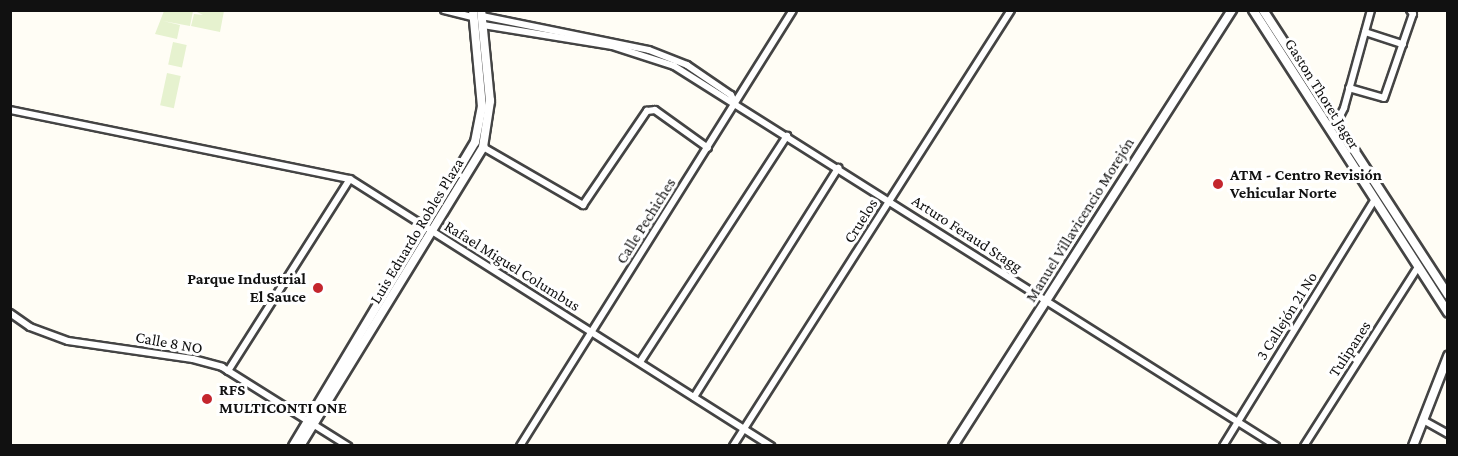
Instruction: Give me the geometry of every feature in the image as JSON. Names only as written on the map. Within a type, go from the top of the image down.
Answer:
[{"type":"street","name":"Arturo Feraud Stagg","points":[[444,10],[648,55],[680,69],[1276,446]]},
{"type":"street","name":"Calle Pechiches","points":[[520,446],[793,10]]},
{"type":"street","name":"Cruelos","points":[[733,446],[1011,10]]},
{"type":"street","name":"Manuel Villavicencio Morejón","points":[[953,446],[1232,10]]},
{"type":"street","name":"Gaston Thoret Jager","points":[[1253,10],[1448,313]]},
{"type":"street","name":"Gaston Thoret Jager","points":[[1263,10],[1448,295]]},
{"type":"street","points":[[1336,124],[1349,88],[1371,10]]},
{"type":"street","points":[[1349,88],[1382,100],[1413,14],[1410,10]]},
{"type":"street","name":"Luis Eduardo Robles Plaza","points":[[300,446],[311,423],[483,147],[490,101],[478,16]]},
{"type":"street","name":"Luis Eduardo Robles Plaza","points":[[430,230],[470,155],[477,136],[482,107],[478,16]]},
{"type":"street","points":[[1365,32],[1403,44]]},
{"type":"street","name":"Rafael Miguel Columbus","points":[[10,110],[350,179],[771,446]]},
{"type":"street","points":[[483,147],[583,205],[647,111],[655,110],[708,148]]},
{"type":"street","points":[[640,362],[787,136]]},
{"type":"street","points":[[694,397],[838,168]]},
{"type":"street","points":[[228,371],[350,179]]},
{"type":"street","name":"3 Callejón 21 No","points":[[1223,446],[1374,201]]},
{"type":"street","name":"Tulipanes","points":[[1304,446],[1418,267]]},
{"type":"street","name":"Calle 8 NO","points":[[10,313],[30,327],[68,341],[193,359],[228,371],[348,446]]},
{"type":"street","points":[[1413,446],[1448,356]]},
{"type":"street","points":[[1424,420],[1448,434]]},
{"type":"street","name":"Luis Eduardo Robles Plaza","points":[[293,446],[311,423]]},
{"type":"green space","points":[[164,11],[193,11],[190,26],[163,21],[180,25],[177,39],[155,34]]},
{"type":"green space","points":[[195,11],[224,11],[220,32],[191,26],[194,14],[203,15]]},
{"type":"green space","points":[[173,42],[187,45],[182,67],[168,64]]},
{"type":"green space","points":[[167,73],[181,76],[174,108],[160,105]]},
{"type":"place","name":"ATM - Centro Revisión Vehicular Norte","points":[[1218,184]]},
{"type":"place","name":"Parque Industrial El Sauce","points":[[318,288]]},
{"type":"place","name":"RFS MULTICONTI ONE","points":[[207,399]]}]
